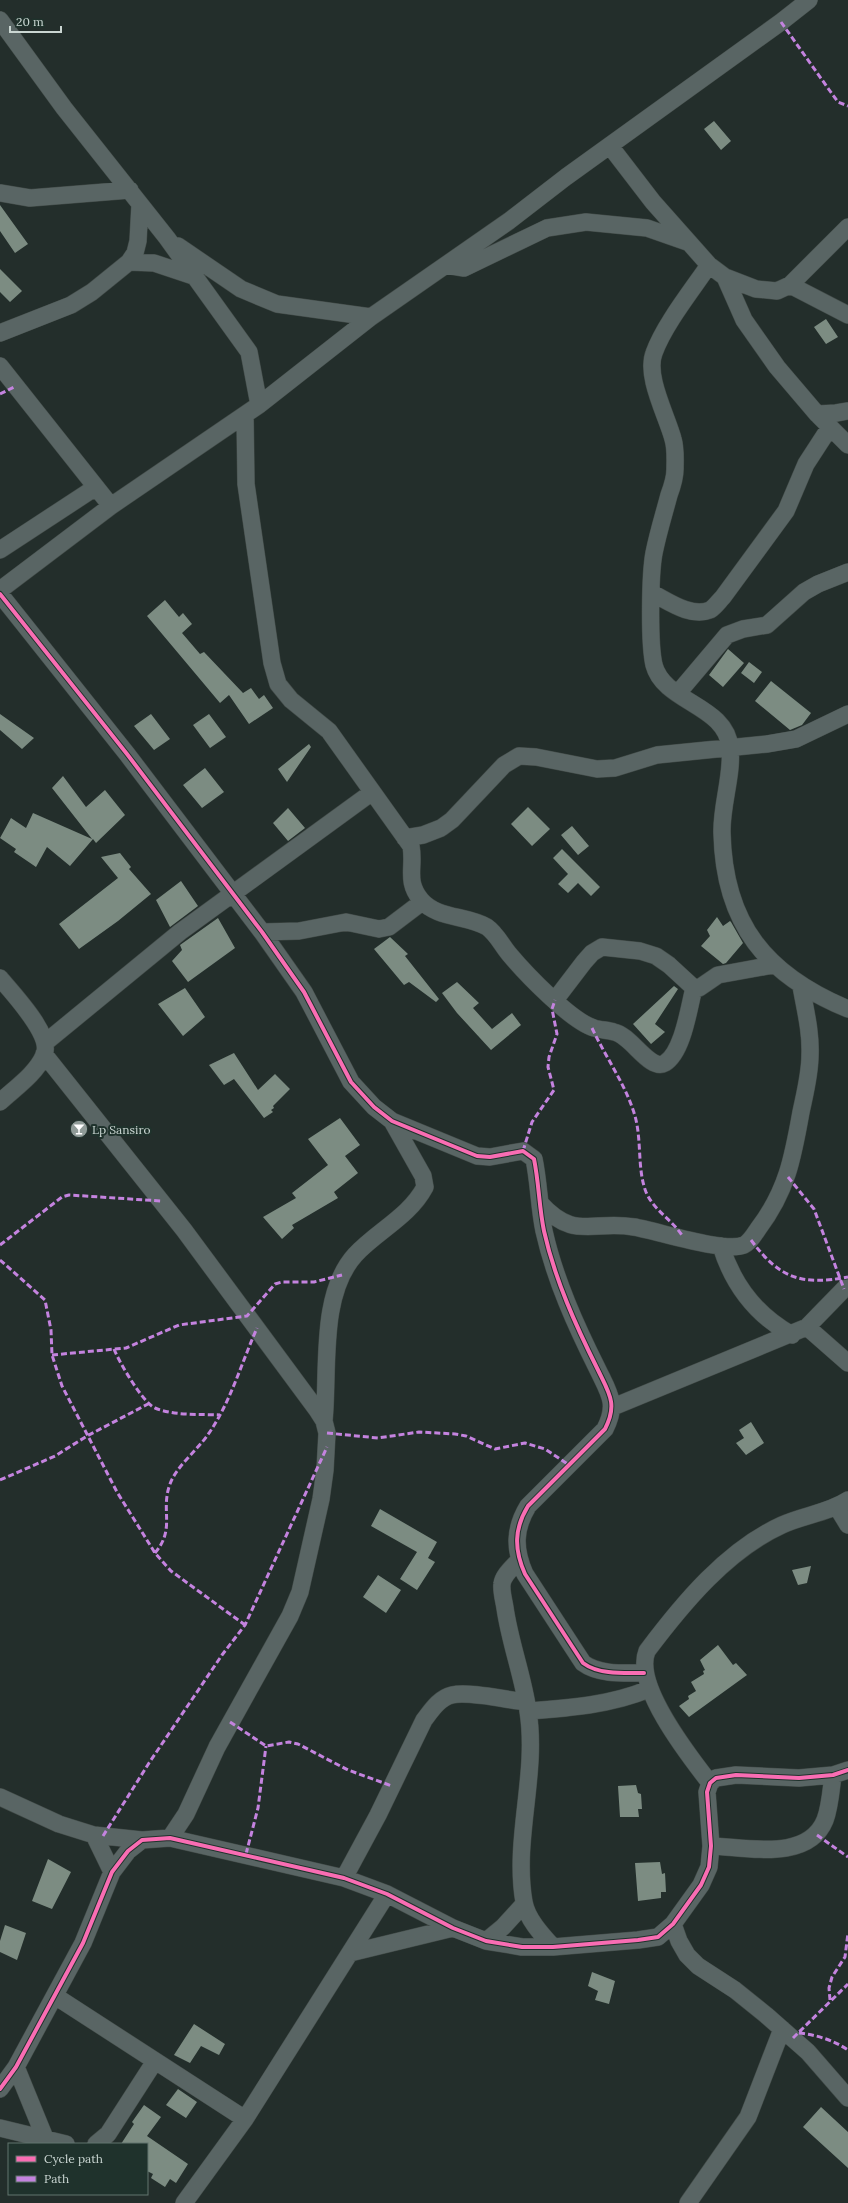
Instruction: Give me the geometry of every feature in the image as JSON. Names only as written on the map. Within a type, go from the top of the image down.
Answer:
[{"type":"street","points":[[0,590],[110,506],[259,405],[371,317],[509,221],[809,0]]},
{"type":"street","points":[[0,20],[6,42],[64,108],[130,190],[250,352],[256,376],[259,405]]},
{"type":"street","points":[[610,146],[653,202],[708,265],[725,278],[756,289],[777,291],[790,285],[848,226]]},
{"type":"street","points":[[0,194],[30,198],[130,190]]},
{"type":"street","points":[[0,333],[71,305],[92,292],[129,262],[135,252],[138,240],[140,204]]},
{"type":"street","points":[[509,221],[534,233]]},
{"type":"street","points":[[446,265],[464,268],[547,228],[586,222],[647,228],[689,243]]},
{"type":"street","points":[[167,238],[240,289],[277,304],[371,317]]},
{"type":"street","points":[[129,262],[154,263],[193,276]]},
{"type":"street","points":[[708,265],[672,320],[653,354],[652,373],[674,442],[675,472],[654,555],[652,593],[652,649],[654,667],[663,681],[711,716],[724,728],[730,747],[722,833],[730,894],[742,926],[773,965],[800,986],[848,1009]]},
{"type":"street","points":[[725,278],[744,320],[777,367],[817,414],[848,445]]},
{"type":"street","points":[[790,285],[848,315]]},
{"type":"street","points":[[0,366],[110,506]]},
{"type":"street","points":[[817,414],[836,414],[848,410]]},
{"type":"street","points":[[245,415],[246,484],[272,663],[278,684],[291,700],[329,731],[371,793],[411,846],[412,856],[410,880],[415,893],[422,902],[438,912],[478,923],[488,928],[530,977],[568,1012],[592,1028],[616,1032],[624,1036],[651,1062],[658,1065],[665,1063],[676,1048],[683,1032],[694,988]]},
{"type":"street","points":[[652,593],[685,609],[700,613],[711,609],[723,597],[786,511],[806,464],[830,427]]},
{"type":"street","points":[[0,550],[96,487]]},
{"type":"street","points":[[678,693],[727,635],[743,629],[767,625],[804,592],[818,584],[848,572]]},
{"type":"street","points":[[0,594],[127,754],[262,932],[304,992],[351,1082],[374,1107],[392,1121],[477,1156],[490,1156],[523,1151],[528,1153],[534,1159],[544,1230],[555,1270],[578,1329],[609,1393],[613,1407],[611,1417],[605,1429],[528,1506],[521,1518],[517,1533],[519,1560],[525,1574],[583,1663],[590,1668],[647,1681]]},
{"type":"street","points":[[405,838],[435,830],[452,820],[504,765],[519,756],[536,757],[596,769],[609,768],[657,755],[796,740],[848,714]]},
{"type":"street","points":[[0,1102],[34,1070],[45,1048],[180,932],[371,793]]},
{"type":"street","points":[[262,932],[299,931],[346,922],[379,929],[389,927],[422,902]]},
{"type":"street","points":[[555,1000],[584,962],[592,953],[602,947],[640,951],[656,956],[669,965],[694,988],[699,988],[718,975],[773,965]]},
{"type":"street","points":[[0,978],[37,1026],[45,1048],[193,1242],[324,1420]]},
{"type":"street","points":[[540,1203],[550,1214],[566,1225],[633,1226],[720,1246],[736,1247],[751,1240],[775,1203],[788,1176],[804,1097],[810,1055],[809,1026],[800,986]]},
{"type":"street","points":[[170,1838],[186,1814],[217,1746],[290,1616],[300,1592],[321,1499],[327,1447],[327,1433],[324,1420],[330,1319],[335,1294],[342,1275],[354,1256],[410,1207],[425,1187],[423,1176],[392,1121]]},
{"type":"street","points":[[720,1246],[734,1278],[746,1297],[761,1314],[776,1326],[800,1331],[848,1364]]},
{"type":"street","points":[[613,1407],[745,1351],[800,1331],[844,1289],[848,1288]]},
{"type":"street","points":[[710,1783],[688,1755],[647,1681],[644,1659],[651,1645],[702,1586],[727,1562],[757,1538],[783,1524],[842,1504],[848,1525]]},
{"type":"street","points":[[519,1560],[508,1572],[501,1585],[508,1627],[527,1707],[530,1752],[524,1816],[521,1876],[524,1904],[530,1918],[553,1947]]},
{"type":"street","points":[[344,1878],[378,1815],[424,1720],[434,1706],[451,1696],[465,1695],[527,1707],[607,1702],[634,1695],[647,1681]]},
{"type":"street","points":[[0,1797],[59,1824],[94,1835],[142,1840],[170,1838],[344,1878],[387,1894],[453,1928],[486,1941],[522,1947],[553,1947],[658,1937],[673,1924],[702,1885],[709,1866],[711,1846],[707,1792],[710,1783],[716,1778],[736,1774],[799,1778],[841,1772],[825,1820],[817,1835],[806,1843],[786,1849],[711,1846]]},
{"type":"street","points":[[94,1835],[112,1872]]},
{"type":"street","points":[[0,2089],[16,2067],[55,1996],[93,1921],[112,1872],[128,1851],[142,1840]]},
{"type":"street","points":[[184,2203],[245,2119],[387,1894]]},
{"type":"street","points":[[486,1941],[503,1927],[524,1904]]},
{"type":"street","points":[[673,1924],[686,1955],[698,1966],[753,2003],[808,2052],[848,2098]]},
{"type":"street","points":[[350,1953],[453,1928]]},
{"type":"street","points":[[55,1996],[245,2119]]},
{"type":"street","points":[[688,2203],[748,2117],[782,2029]]},
{"type":"street","points":[[97,2143],[108,2134],[155,2061]]},
{"type":"street","points":[[16,2067],[45,2138]]},
{"type":"street","points":[[0,2128],[62,2143]]},
{"type":"building","points":[[714,121],[731,141],[721,150],[704,129]]},
{"type":"building","points":[[0,205],[28,244],[15,253],[0,231]]},
{"type":"building","points":[[0,269],[22,291],[10,302],[0,292]]},
{"type":"building","points":[[826,319],[838,337],[826,344],[814,327]]},
{"type":"building","points":[[165,600],[179,617],[183,613],[192,624],[182,633],[200,654],[204,652],[243,693],[251,688],[259,699],[264,695],[273,708],[249,724],[229,695],[220,703],[147,616]]},
{"type":"building","points":[[728,649],[744,663],[723,687],[709,675]]},
{"type":"building","points":[[749,662],[762,672],[754,683],[741,673]]},
{"type":"building","points":[[771,681],[811,713],[802,725],[790,730],[755,701]]},
{"type":"building","points":[[0,714],[34,738],[22,749],[0,730]]},
{"type":"building","points":[[151,714],[170,739],[154,750],[134,726]]},
{"type":"building","points":[[209,714],[226,737],[210,748],[193,725]]},
{"type":"building","points":[[309,744],[311,747],[287,782],[278,769]]},
{"type":"building","points":[[205,768],[224,792],[202,808],[183,785]]},
{"type":"building","points":[[63,776],[86,807],[105,790],[125,815],[96,843],[93,839],[70,866],[47,847],[36,867],[14,852],[16,849],[0,838],[11,818],[26,828],[33,813],[92,839],[52,788]]},
{"type":"building","points":[[528,807],[550,829],[532,846],[511,824]]},
{"type":"building","points":[[288,808],[305,828],[288,841],[273,823]]},
{"type":"building","points":[[572,826],[589,846],[578,855],[561,835]]},
{"type":"building","points":[[562,849],[600,887],[591,896],[578,883],[568,893],[558,884],[568,874],[553,858]]},
{"type":"building","points":[[120,853],[131,867],[129,869],[151,894],[118,921],[79,949],[59,924],[118,878],[101,857]]},
{"type":"building","points":[[181,881],[198,906],[170,927],[156,900]]},
{"type":"building","points":[[717,917],[723,926],[730,921],[731,922],[743,943],[726,963],[723,964],[701,946],[710,936],[707,930]]},
{"type":"building","points":[[218,918],[235,948],[188,982],[172,961],[182,950],[180,945]]},
{"type":"building","points":[[390,937],[408,954],[405,956],[439,999],[436,1002],[409,982],[404,985],[374,949]]},
{"type":"building","points":[[457,982],[479,1003],[473,1008],[492,1029],[512,1013],[521,1025],[491,1050],[457,1013],[442,993]]},
{"type":"building","points":[[674,986],[678,989],[655,1024],[665,1032],[651,1044],[633,1024]]},
{"type":"building","points":[[185,988],[205,1017],[183,1036],[158,1004]]},
{"type":"building","points":[[234,1053],[258,1090],[275,1074],[290,1089],[273,1106],[274,1108],[271,1110],[273,1112],[264,1118],[234,1079],[224,1085],[209,1065]]},
{"type":"building","points":[[340,1118],[360,1145],[345,1156],[358,1173],[334,1192],[338,1198],[292,1225],[294,1228],[282,1239],[263,1217],[296,1198],[292,1193],[328,1165],[308,1139]]},
{"type":"building","points":[[751,1422],[764,1443],[746,1455],[736,1443],[744,1438],[739,1430]]},
{"type":"building","points":[[380,1509],[437,1542],[428,1558],[435,1562],[417,1590],[400,1579],[417,1552],[371,1526]]},
{"type":"building","points":[[811,1566],[807,1583],[798,1585],[792,1570]]},
{"type":"building","points":[[378,1575],[401,1590],[386,1613],[363,1597]]},
{"type":"building","points":[[718,1645],[733,1665],[736,1663],[747,1675],[689,1717],[679,1706],[689,1699],[688,1696],[696,1691],[691,1682],[704,1674],[703,1671],[705,1670],[700,1660]]},
{"type":"building","points":[[636,1785],[638,1793],[641,1794],[642,1809],[638,1809],[639,1817],[620,1817],[618,1786]]},
{"type":"building","points":[[48,1859],[71,1872],[52,1909],[32,1901]]},
{"type":"building","points":[[660,1862],[662,1874],[665,1873],[666,1892],[661,1892],[661,1898],[638,1901],[635,1863]]},
{"type":"building","points":[[5,1925],[26,1933],[17,1960],[0,1952],[0,1941]]},
{"type":"building","points":[[592,1972],[615,1981],[609,2004],[595,2000],[598,1991],[588,1986]]},
{"type":"building","points":[[194,2024],[225,2044],[219,2055],[201,2046],[190,2063],[174,2055]]},
{"type":"building","points":[[178,2089],[197,2102],[186,2118],[166,2105]]},
{"type":"building","points":[[144,2105],[161,2117],[147,2136],[188,2164],[176,2183],[170,2179],[165,2187],[151,2178],[153,2174],[148,2172],[148,2143],[122,2143],[134,2124],[132,2122]]},
{"type":"building","points":[[821,2107],[848,2132],[848,2168],[803,2127]]},
{"type":"marked path","points":[[781,22],[838,102],[848,106]]},
{"type":"marked path","points":[[0,394],[16,386]]},
{"type":"marked path","points":[[523,1151],[532,1122],[554,1090],[548,1067],[549,1057],[557,1034],[552,1009],[555,1000]]},
{"type":"marked path","points":[[592,1028],[621,1082],[635,1116],[641,1174],[649,1199],[674,1225],[683,1237]]},
{"type":"marked path","points":[[788,1177],[814,1209],[844,1289]]},
{"type":"marked path","points":[[0,1245],[62,1197],[69,1195],[161,1201]]},
{"type":"marked path","points":[[751,1240],[771,1263],[792,1276],[817,1280],[831,1280],[848,1277]]},
{"type":"marked path","points":[[0,1260],[45,1300],[51,1330],[52,1355],[62,1386],[117,1492],[155,1553],[171,1571],[245,1625]]},
{"type":"marked path","points":[[52,1355],[126,1348],[179,1325],[247,1316],[275,1284],[282,1282],[314,1282],[342,1275]]},
{"type":"marked path","points":[[155,1553],[165,1535],[166,1503],[170,1484],[177,1471],[203,1441],[215,1424],[229,1397],[257,1328]]},
{"type":"marked path","points":[[114,1349],[138,1391],[150,1405],[162,1411],[220,1415]]},
{"type":"marked path","points":[[0,1480],[55,1456],[87,1436],[148,1404]]},
{"type":"marked path","points":[[327,1433],[378,1438],[419,1432],[455,1434],[466,1436],[495,1449],[525,1443],[545,1449],[569,1465]]},
{"type":"marked path","points":[[103,1836],[149,1763],[222,1655],[245,1625],[327,1447]]},
{"type":"marked path","points":[[230,1722],[266,1746],[289,1742],[298,1744],[348,1770],[392,1786]]},
{"type":"marked path","points":[[246,1854],[258,1808],[266,1746]]},
{"type":"marked path","points":[[817,1835],[848,1857]]},
{"type":"marked path","points":[[830,2000],[829,1988],[832,1977],[845,1957],[848,1933]]},
{"type":"marked path","points":[[793,2038],[848,1984]]},
{"type":"marked path","points":[[799,2033],[825,2038],[848,2050]]},
{"type":"cycle path","points":[[0,594],[127,754],[262,932],[304,992],[351,1082],[374,1107],[392,1121],[477,1156],[490,1157],[523,1151],[534,1159],[544,1231],[554,1267],[574,1320],[606,1385],[610,1399],[611,1412],[605,1429],[528,1506],[520,1523],[517,1548],[525,1574],[583,1663],[597,1670],[621,1673],[644,1673]]},
{"type":"cycle path","points":[[0,2089],[16,2067],[83,1943],[112,1872],[128,1851],[142,1840],[170,1838],[344,1878],[387,1894],[453,1928],[486,1941],[522,1947],[553,1947],[638,1940],[658,1937],[673,1924],[701,1885],[709,1867],[711,1846],[707,1792],[710,1783],[716,1778],[736,1775],[799,1778],[833,1775],[848,1770]]},
{"type":"place","name":"Lp Sansiro","points":[[79,1129]]}]
